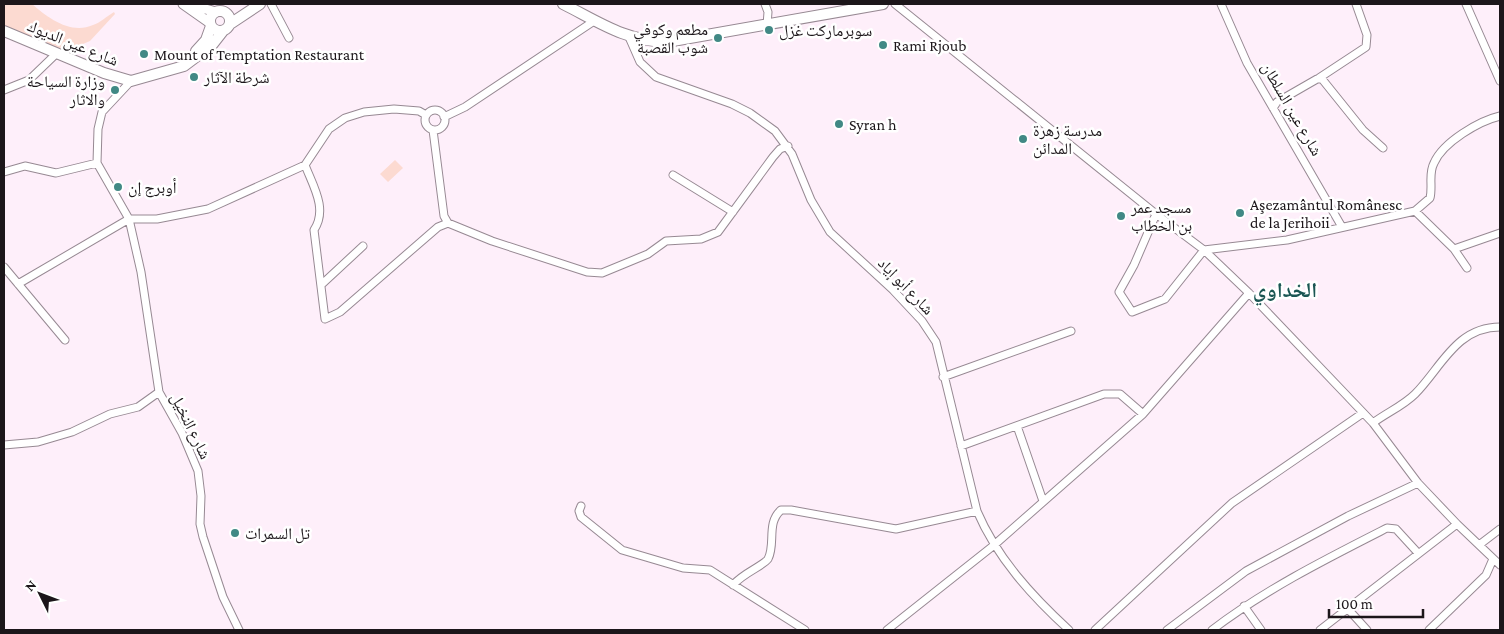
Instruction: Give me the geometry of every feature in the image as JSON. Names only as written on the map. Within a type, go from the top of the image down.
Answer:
[{"type":"main road","points":[[168,72],[200,48],[206,40],[211,16],[220,12],[248,8],[258,4]]},
{"type":"main road","points":[[131,81],[184,66],[212,45],[226,27],[258,4]]},
{"type":"main road","points":[[563,4],[629,37],[646,41],[684,40],[883,4]]},
{"type":"main road","points":[[220,12],[229,17],[226,27]]},
{"type":"main road","points":[[210,24],[216,30],[226,27]]},
{"type":"main road","name":"شارع عين الديوك","points":[[4,31],[104,73],[131,81]]},
{"type":"street","points":[[183,4],[210,24]]},
{"type":"street","points":[[188,4],[220,12]]},
{"type":"street","points":[[270,4],[289,38]]},
{"type":"street","points":[[765,4],[768,12],[767,25]]},
{"type":"street","points":[[895,4],[1156,214],[1204,250],[1250,293],[1364,413],[1418,483],[1500,565]]},
{"type":"street","name":"شارع عين السلطان","points":[[1221,4],[1247,63],[1342,227]]},
{"type":"street","points":[[1273,108],[1277,102],[1318,79],[1367,45],[1365,29],[1356,4]]},
{"type":"street","points":[[1466,4],[1500,80]]},
{"type":"street","points":[[444,117],[465,108],[594,21]]},
{"type":"street","name":"شارع أبو إياد","points":[[629,37],[640,62],[656,77],[742,108],[775,131],[788,146],[811,200],[830,232],[893,290],[930,331],[936,342],[943,377],[978,511],[993,546],[1045,608],[1069,630]]},
{"type":"street","points":[[4,90],[29,80],[56,53]]},
{"type":"street","points":[[1327,81],[1330,71]]},
{"type":"street","points":[[1318,79],[1327,81],[1362,130],[1383,148]]},
{"type":"street","points":[[131,81],[102,112],[98,129],[97,163],[129,219],[141,272],[160,392]]},
{"type":"street","points":[[18,284],[129,219],[157,219],[208,209],[305,165],[329,129],[345,118],[364,112],[394,109],[419,111],[426,115]]},
{"type":"street","points":[[426,115],[434,110],[440,112],[444,117]]},
{"type":"street","points":[[426,115],[426,124],[433,130],[444,216],[448,223],[492,241],[595,274],[618,268],[648,254],[666,241],[693,240],[712,236],[718,232],[773,157],[780,150],[788,146]]},
{"type":"street","points":[[1156,214],[1120,292],[1132,312],[1164,299],[1204,250],[1287,240],[1415,211],[1430,198],[1432,168],[1440,153],[1466,130],[1486,120],[1500,116]]},
{"type":"street","points":[[433,130],[442,126],[444,117]]},
{"type":"street","points":[[4,172],[26,166],[56,173],[97,163]]},
{"type":"street","points":[[305,165],[320,203],[319,222],[314,230],[326,319],[340,312],[438,227],[448,223]]},
{"type":"street","points":[[673,175],[733,212]]},
{"type":"street","points":[[1415,211],[1454,249],[1467,268]]},
{"type":"street","points":[[1454,249],[1500,234]]},
{"type":"street","points":[[321,285],[363,246]]},
{"type":"street","points":[[4,267],[65,340]]},
{"type":"street","points":[[887,630],[927,601],[993,546],[1143,414],[1250,293]]},
{"type":"street","points":[[1373,424],[1414,395],[1434,368],[1461,341],[1485,330],[1500,326]]},
{"type":"street","points":[[943,377],[1071,331]]},
{"type":"street","name":"شارع النخيل","points":[[4,445],[38,442],[72,432],[110,414],[138,406],[160,392],[182,433],[198,471],[202,496],[200,524],[202,537],[223,597],[239,630]]},
{"type":"street","points":[[961,446],[1104,394],[1115,393],[1125,397],[1143,414]]},
{"type":"street","points":[[1096,630],[1232,503],[1364,413]]},
{"type":"street","points":[[1017,426],[1043,501]]},
{"type":"street","points":[[1167,630],[1246,571],[1348,516],[1418,483]]},
{"type":"street","points":[[581,506],[579,511],[581,517],[622,550],[683,568],[710,570],[804,630]]},
{"type":"street","points":[[733,585],[745,573],[762,564],[768,558],[774,520],[781,510],[791,510],[896,529],[978,511]]},
{"type":"street","points":[[1320,630],[1457,524]]},
{"type":"street","points":[[1212,630],[1244,606],[1288,579],[1387,528],[1393,527],[1396,529],[1418,554]]},
{"type":"street","points":[[1479,546],[1500,529]]},
{"type":"street","points":[[1429,630],[1486,575],[1493,559]]},
{"type":"street","points":[[1244,606],[1261,630]]},
{"type":"street","points":[[1348,608],[1367,630]]},
{"type":"shaded area","points":[[4,4],[32,4],[60,24],[76,28],[85,28],[101,21],[114,12],[115,14],[90,41],[64,52],[4,26]]},
{"type":"shaded area","points":[[395,160],[403,168],[388,182],[380,174]]},
{"type":"place","name":"سوبرماركت غزل","points":[[769,30]]},
{"type":"place","name":"مطعم وكوفي شوب القصبة","points":[[718,38]]},
{"type":"place","name":"Rami Rjoub","points":[[883,45]]},
{"type":"place","name":"Mount of Temptation Restaurant","points":[[144,54]]},
{"type":"place","name":"شرطة الآثار","points":[[194,77]]},
{"type":"place","name":"وزارة السياحة والاثار","points":[[115,90]]},
{"type":"place","name":"Syran h","points":[[839,124]]},
{"type":"place","name":"مدرسة زهرة المدائن","points":[[1023,139]]},
{"type":"place","name":"أوبرج إن","points":[[118,187]]},
{"type":"place","name":"Aşezamântul Românesc de la Jerihoii","points":[[1240,213]]},
{"type":"place","name":"مسجد عمر بن الخطاب","points":[[1121,216]]},
{"type":"place","name":"تل السمرات","points":[[235,533]]},
{"type":"district","name":"الخداوي","points":[[1285,290]]}]
